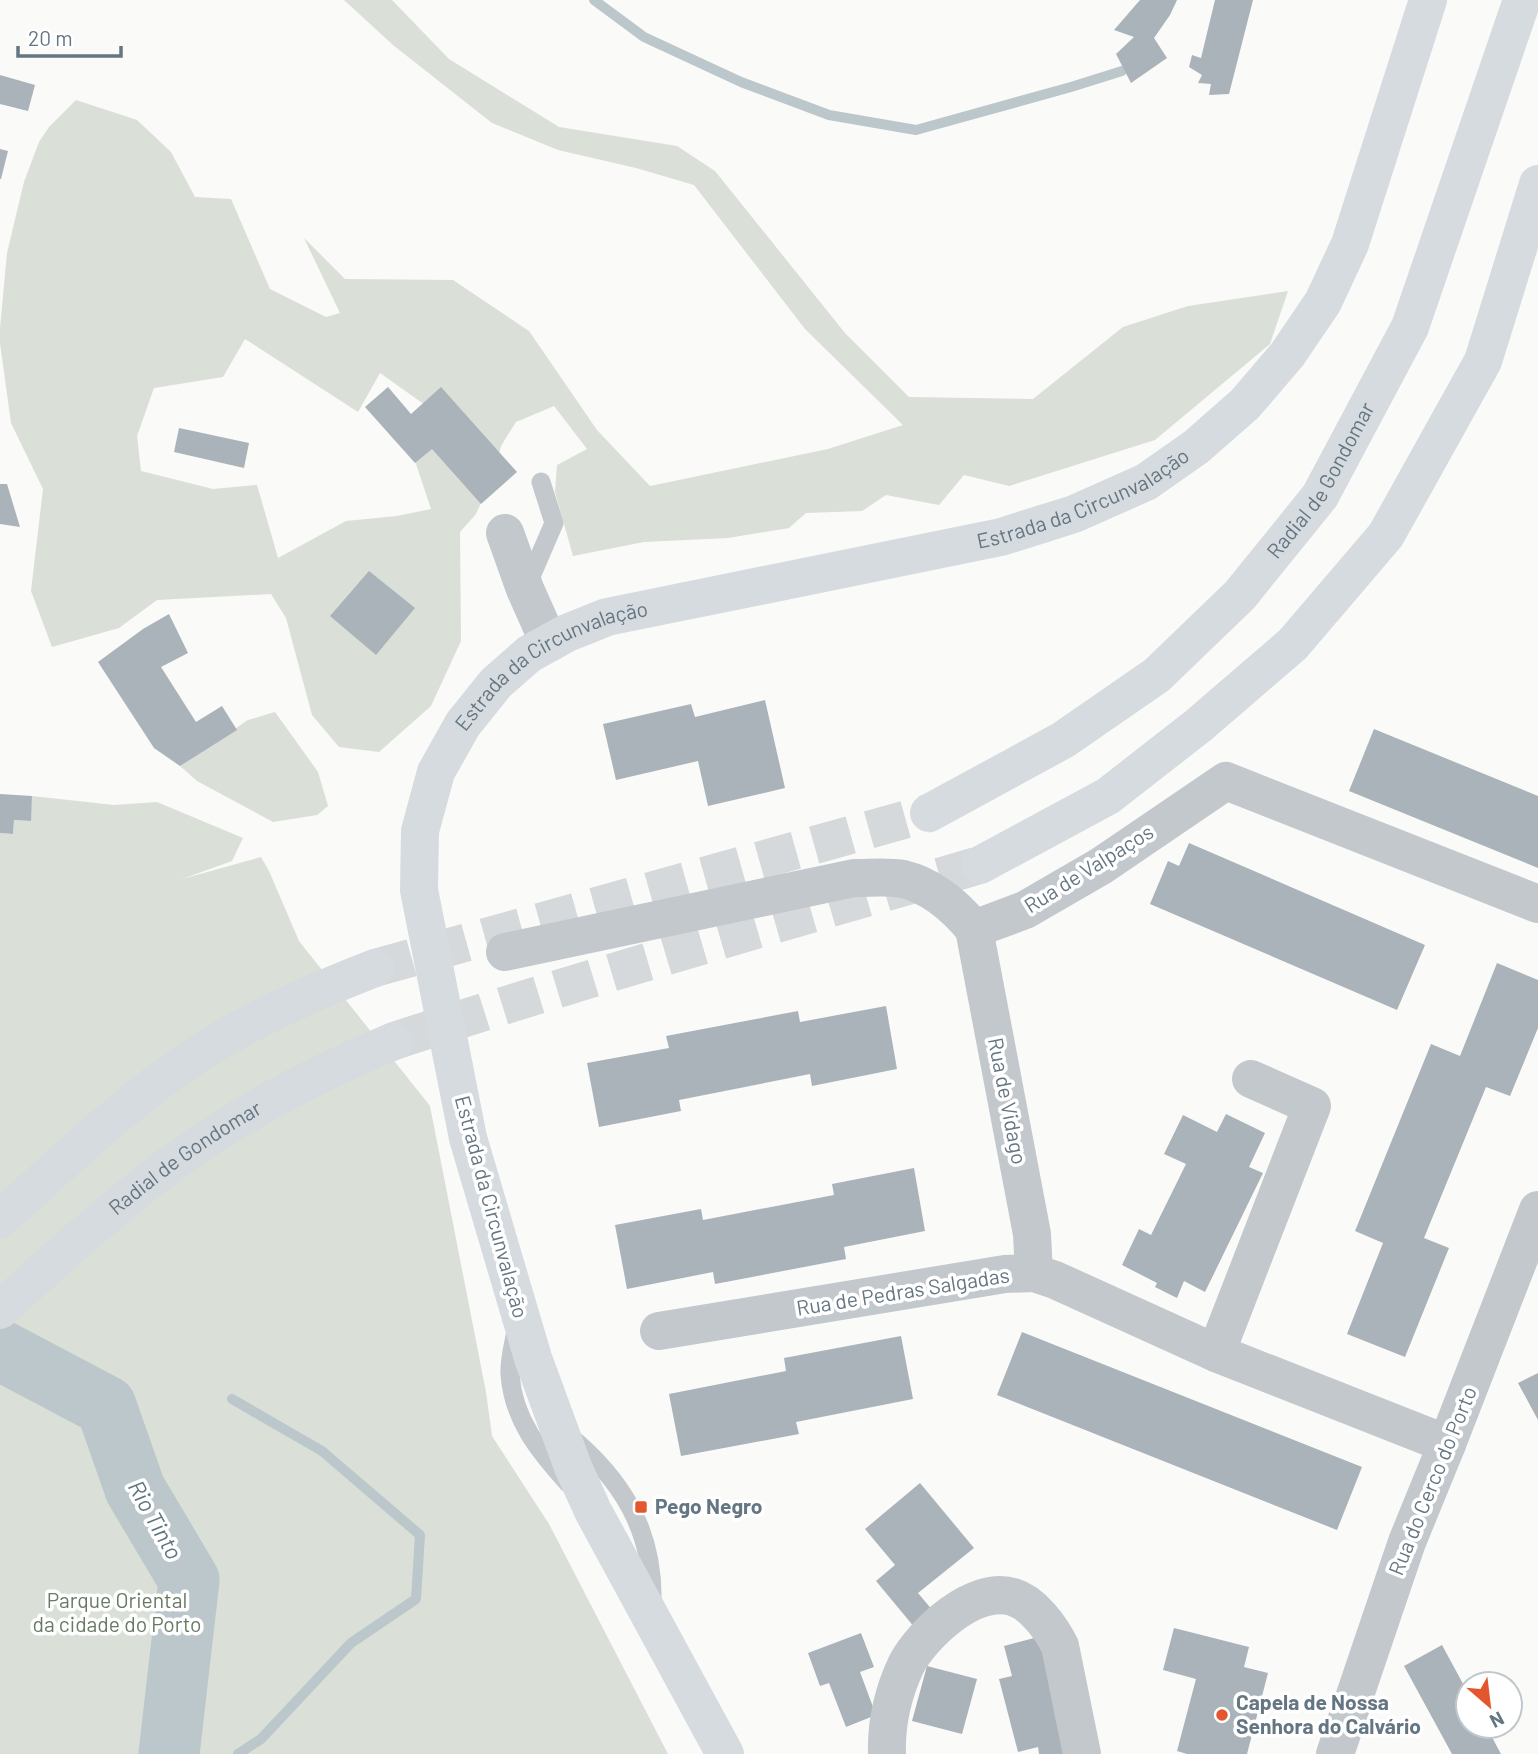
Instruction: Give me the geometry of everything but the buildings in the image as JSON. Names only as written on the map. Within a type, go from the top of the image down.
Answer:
[{"type":"main road","name":"Estrada da Circunvalação","points":[[725,1754],[593,1511],[558,1425],[519,1311],[468,1138],[419,890],[419,831],[436,772],[463,724],[495,682],[529,654],[567,633],[607,617],[1001,537],[1074,514],[1146,482],[1196,447],[1254,394],[1287,355],[1323,302],[1350,244],[1428,0]]},
{"type":"main road","name":"Radial de Gondomar","points":[[929,813],[1063,740],[1157,675],[1240,595],[1320,496],[1410,327],[1522,0]]},
{"type":"main road","points":[[980,865],[1108,796],[1199,725],[1293,644],[1386,535],[1483,361],[1538,184]]},
{"type":"main road","points":[[0,1219],[113,1119],[170,1073],[236,1031],[307,994],[375,968]]},
{"type":"main road","name":"Radial de Gondomar","points":[[0,1310],[46,1267],[158,1174],[216,1133],[339,1064],[394,1041]]},
{"type":"street","points":[[505,533],[525,589],[549,643]]},
{"type":"street","name":"Rua de Valpaços","points":[[974,929],[1025,910],[1101,866],[1226,781],[1538,904]]},
{"type":"street","points":[[505,952],[854,878],[904,879],[919,885],[958,910],[974,929]]},
{"type":"street","name":"Rua de Vidago","points":[[974,929],[1032,1234],[1034,1273]]},
{"type":"street","points":[[1216,1353],[1312,1106],[1251,1079]]},
{"type":"street","name":"Rua do Cerco do Porto","points":[[1335,1754],[1403,1553],[1538,1210]]},
{"type":"street","name":"Rua de Pedras Salgadas","points":[[659,1331],[904,1292],[977,1277],[1004,1273],[1034,1273],[1216,1353],[1447,1444]]},
{"type":"street","points":[[887,1754],[887,1733],[893,1699],[907,1664],[934,1630],[954,1611],[986,1597],[1002,1595],[1015,1597],[1026,1604],[1060,1646],[1082,1754]]},
{"type":"lane","points":[[525,589],[554,523],[541,482]]},
{"type":"lane","points":[[519,1311],[509,1371],[512,1393],[523,1423],[537,1450],[593,1511]]},
{"type":"lane","points":[[558,1425],[610,1475],[632,1511],[647,1549],[652,1573],[651,1618]]},
{"type":"green space","points":[[344,0],[392,0],[449,59],[559,127],[677,146],[715,171],[845,333],[909,397],[1033,399],[1123,327],[1188,306],[1288,291],[1270,344],[1155,440],[1009,486],[964,475],[939,505],[886,495],[862,511],[806,513],[789,528],[728,538],[644,542],[573,556],[555,492],[557,465],[587,449],[554,406],[516,422],[501,446],[494,474],[476,514],[460,532],[461,641],[431,706],[379,752],[339,747],[312,715],[286,618],[271,594],[157,600],[119,628],[52,647],[31,591],[43,489],[11,423],[0,328],[7,253],[24,182],[39,142],[49,127],[76,100],[137,120],[171,152],[195,197],[231,199],[270,289],[326,317],[340,313],[304,238],[345,279],[453,280],[529,331],[597,430],[650,486],[828,449],[903,425],[805,329],[694,185],[558,150],[492,123],[393,45]],"holes":[[[245,339],[358,412],[380,373],[435,412],[411,449],[431,509],[397,516],[346,521],[278,558],[257,485],[213,489],[141,471],[137,436],[154,388],[223,377]]]},
{"type":"green space","points":[[275,712],[318,772],[328,806],[317,815],[273,822],[197,781],[180,766],[248,720]]},
{"type":"green space","name":"Parque Oriental da cidade do Porto","points":[[32,796],[114,805],[157,802],[243,838],[232,861],[182,879],[261,857],[299,941],[430,1106],[486,1392],[492,1436],[549,1524],[668,1754],[0,1754],[0,833],[13,834],[14,820],[30,821]]},
{"type":"waterway","points":[[594,0],[644,37],[741,82],[829,115],[916,130],[1122,71]]},
{"type":"waterway","name":"Rio Tinto","points":[[0,1350],[106,1406],[135,1489],[189,1580],[169,1754]]},
{"type":"waterway","points":[[232,1399],[322,1451],[420,1535],[416,1599],[351,1643],[261,1739],[238,1754]]},
{"type":"tunnel","points":[[375,968],[929,813]]},
{"type":"tunnel","points":[[394,1041],[613,972],[980,865]]},
{"type":"place","name":"Pego Negro","points":[[641,1507]]},
{"type":"place","name":"Capela de Nossa Senhora do Calvário","points":[[1222,1715]]}]
